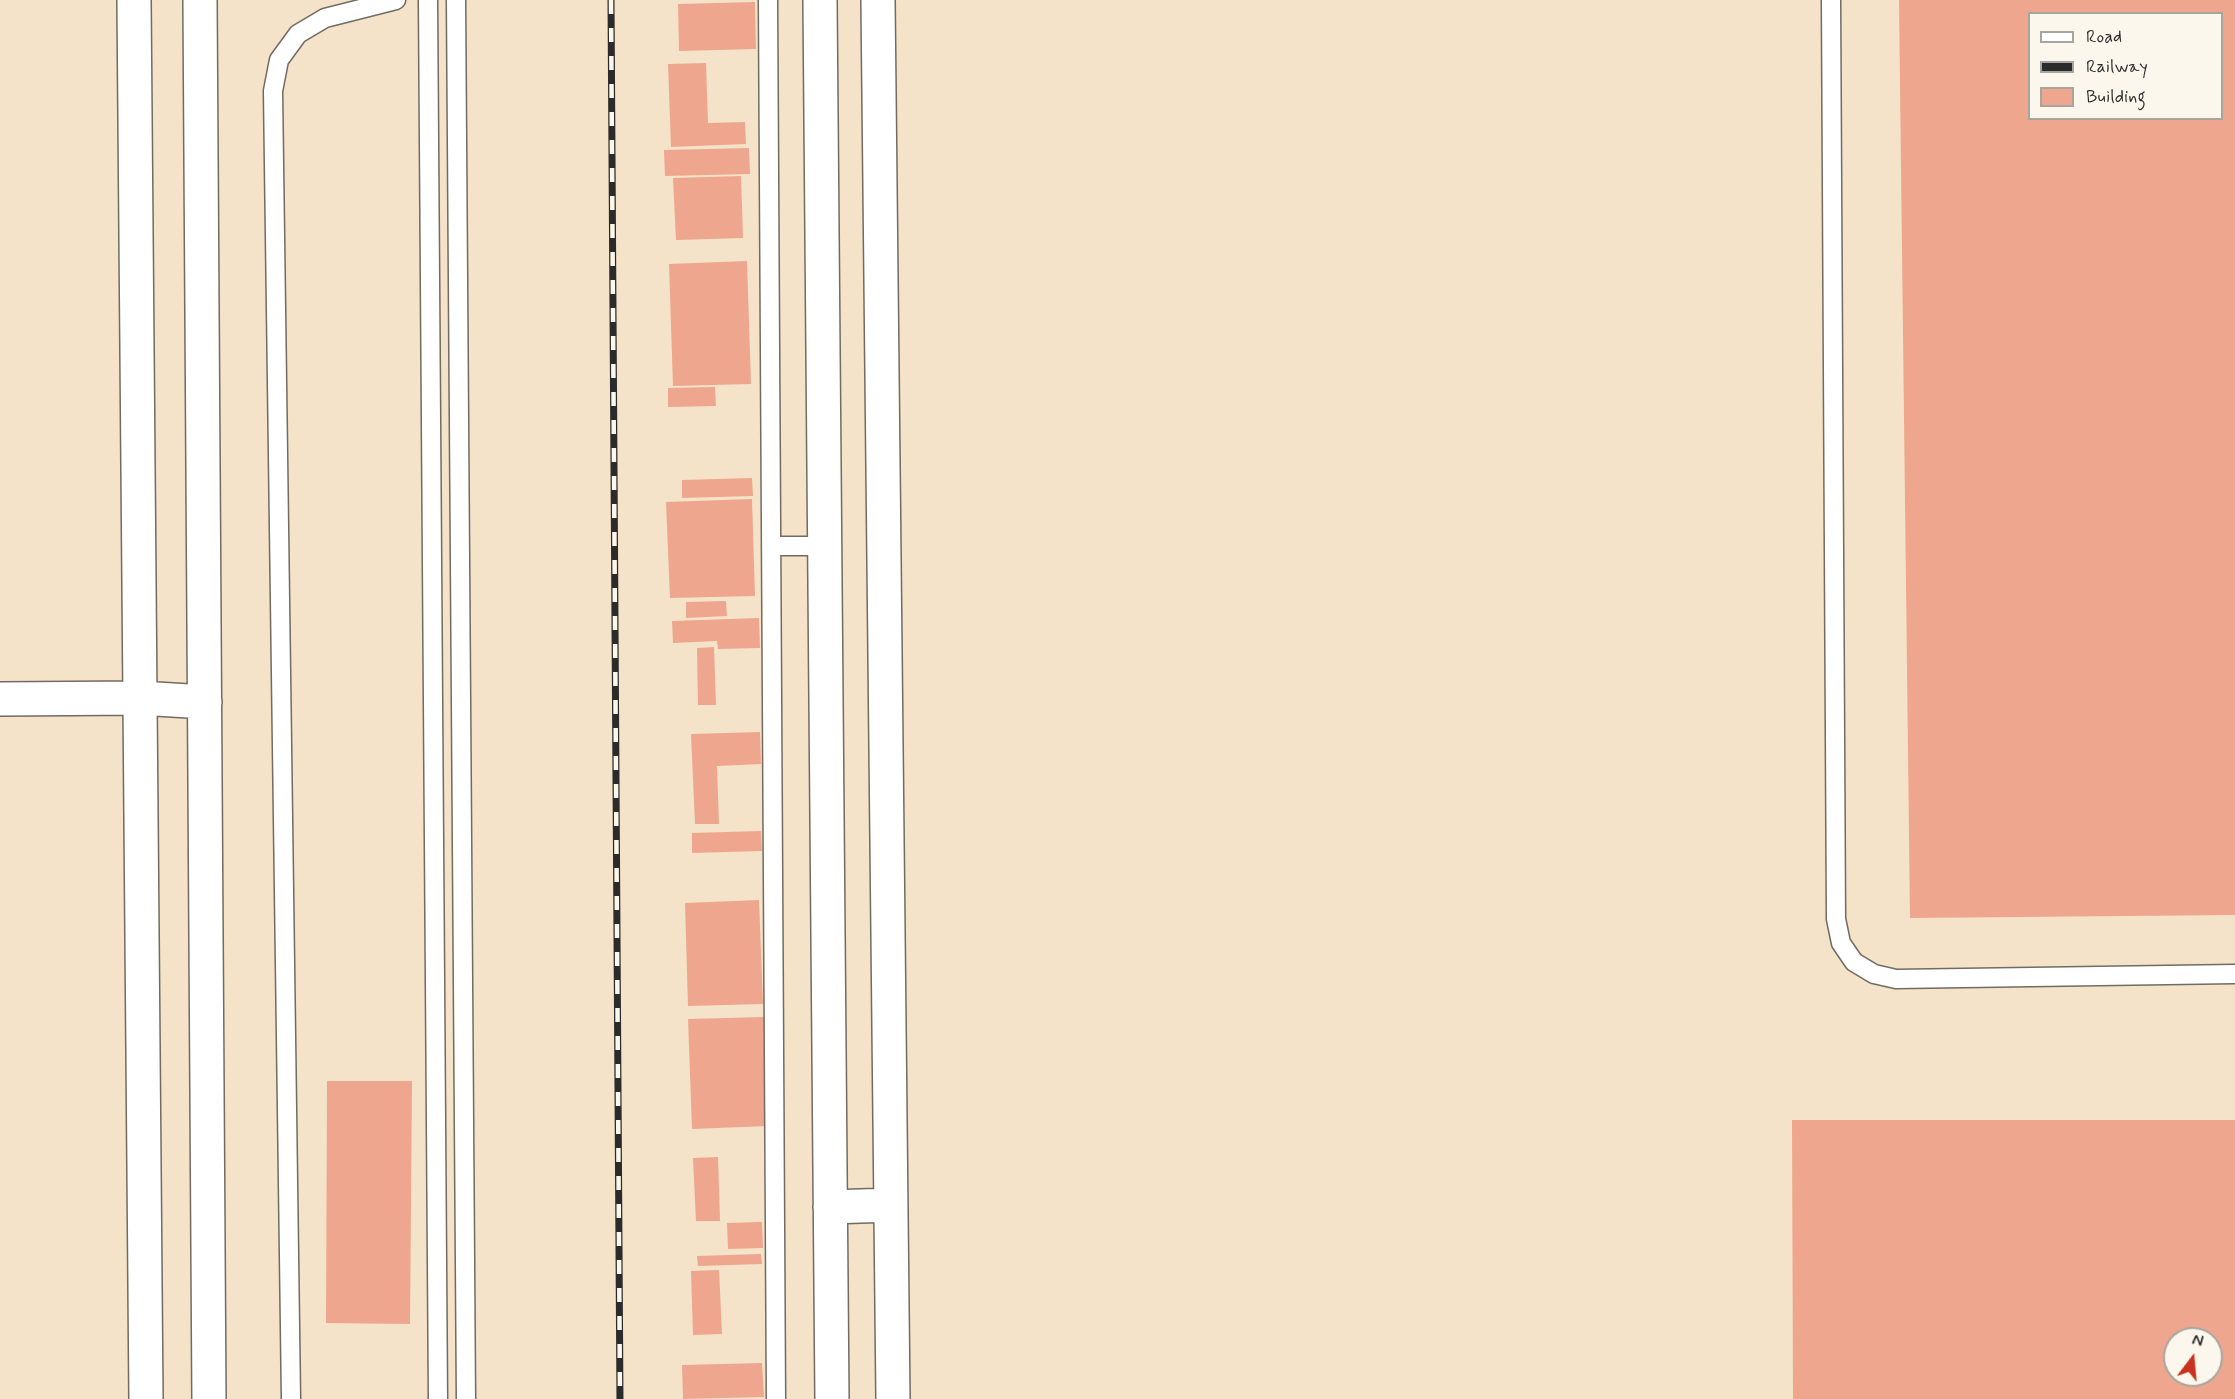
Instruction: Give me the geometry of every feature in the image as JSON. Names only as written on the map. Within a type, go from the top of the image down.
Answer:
[{"type":"street","points":[[134,0],[146,1399]]},
{"type":"street","points":[[200,0],[209,1399]]},
{"type":"street","points":[[820,0],[832,1399]]},
{"type":"street","points":[[878,0],[893,1399]]},
{"type":"street","points":[[0,699],[140,698],[205,702]]},
{"type":"street","points":[[831,1207],[891,1205]]},
{"type":"lane","points":[[291,1399],[273,91],[279,60],[298,34],[326,18],[396,0]]},
{"type":"lane","points":[[428,0],[438,1399]]},
{"type":"lane","points":[[456,0],[466,1399]]},
{"type":"lane","points":[[768,0],[776,1399]]},
{"type":"lane","points":[[1831,0],[1836,920],[1841,943],[1854,962],[1874,974],[1896,979],[2235,974]]},
{"type":"lane","points":[[772,546],[825,546]]},
{"type":"building","points":[[1899,0],[2235,0],[2235,915],[1910,918]]},
{"type":"building","points":[[755,2],[756,49],[679,51],[678,4]]},
{"type":"building","points":[[706,63],[708,123],[745,122],[746,144],[671,147],[668,64]]},
{"type":"building","points":[[749,148],[750,174],[665,176],[664,150]]},
{"type":"building","points":[[741,176],[743,238],[676,240],[673,178]]},
{"type":"building","points":[[747,261],[751,384],[673,386],[669,264]]},
{"type":"building","points":[[715,387],[716,406],[668,407],[668,388]]},
{"type":"building","points":[[752,478],[753,496],[682,498],[682,480]]},
{"type":"building","points":[[752,499],[755,596],[670,598],[666,502]]},
{"type":"building","points":[[726,601],[727,616],[686,618],[686,602]]},
{"type":"building","points":[[759,618],[760,648],[718,649],[717,641],[673,643],[672,621]]},
{"type":"building","points":[[714,647],[716,705],[698,705],[697,648]]},
{"type":"building","points":[[760,732],[761,764],[717,766],[719,824],[695,824],[691,734]]},
{"type":"building","points":[[761,831],[762,851],[692,853],[692,833]]},
{"type":"building","points":[[759,900],[763,1004],[688,1006],[685,903]]},
{"type":"building","points":[[764,1017],[768,1126],[692,1129],[688,1019]]},
{"type":"building","points":[[327,1081],[412,1081],[410,1324],[326,1323]]},
{"type":"building","points":[[1792,1120],[2235,1120],[2235,1399],[1793,1399]]},
{"type":"building","points":[[718,1157],[720,1221],[696,1221],[693,1158]]},
{"type":"building","points":[[762,1222],[763,1248],[728,1249],[727,1223]]},
{"type":"building","points":[[761,1254],[762,1264],[698,1266],[697,1256]]},
{"type":"building","points":[[719,1270],[722,1334],[693,1335],[691,1271]]},
{"type":"building","points":[[762,1363],[764,1397],[683,1399],[682,1365]]},
{"type":"railway","points":[[611,0],[620,1399]]}]
